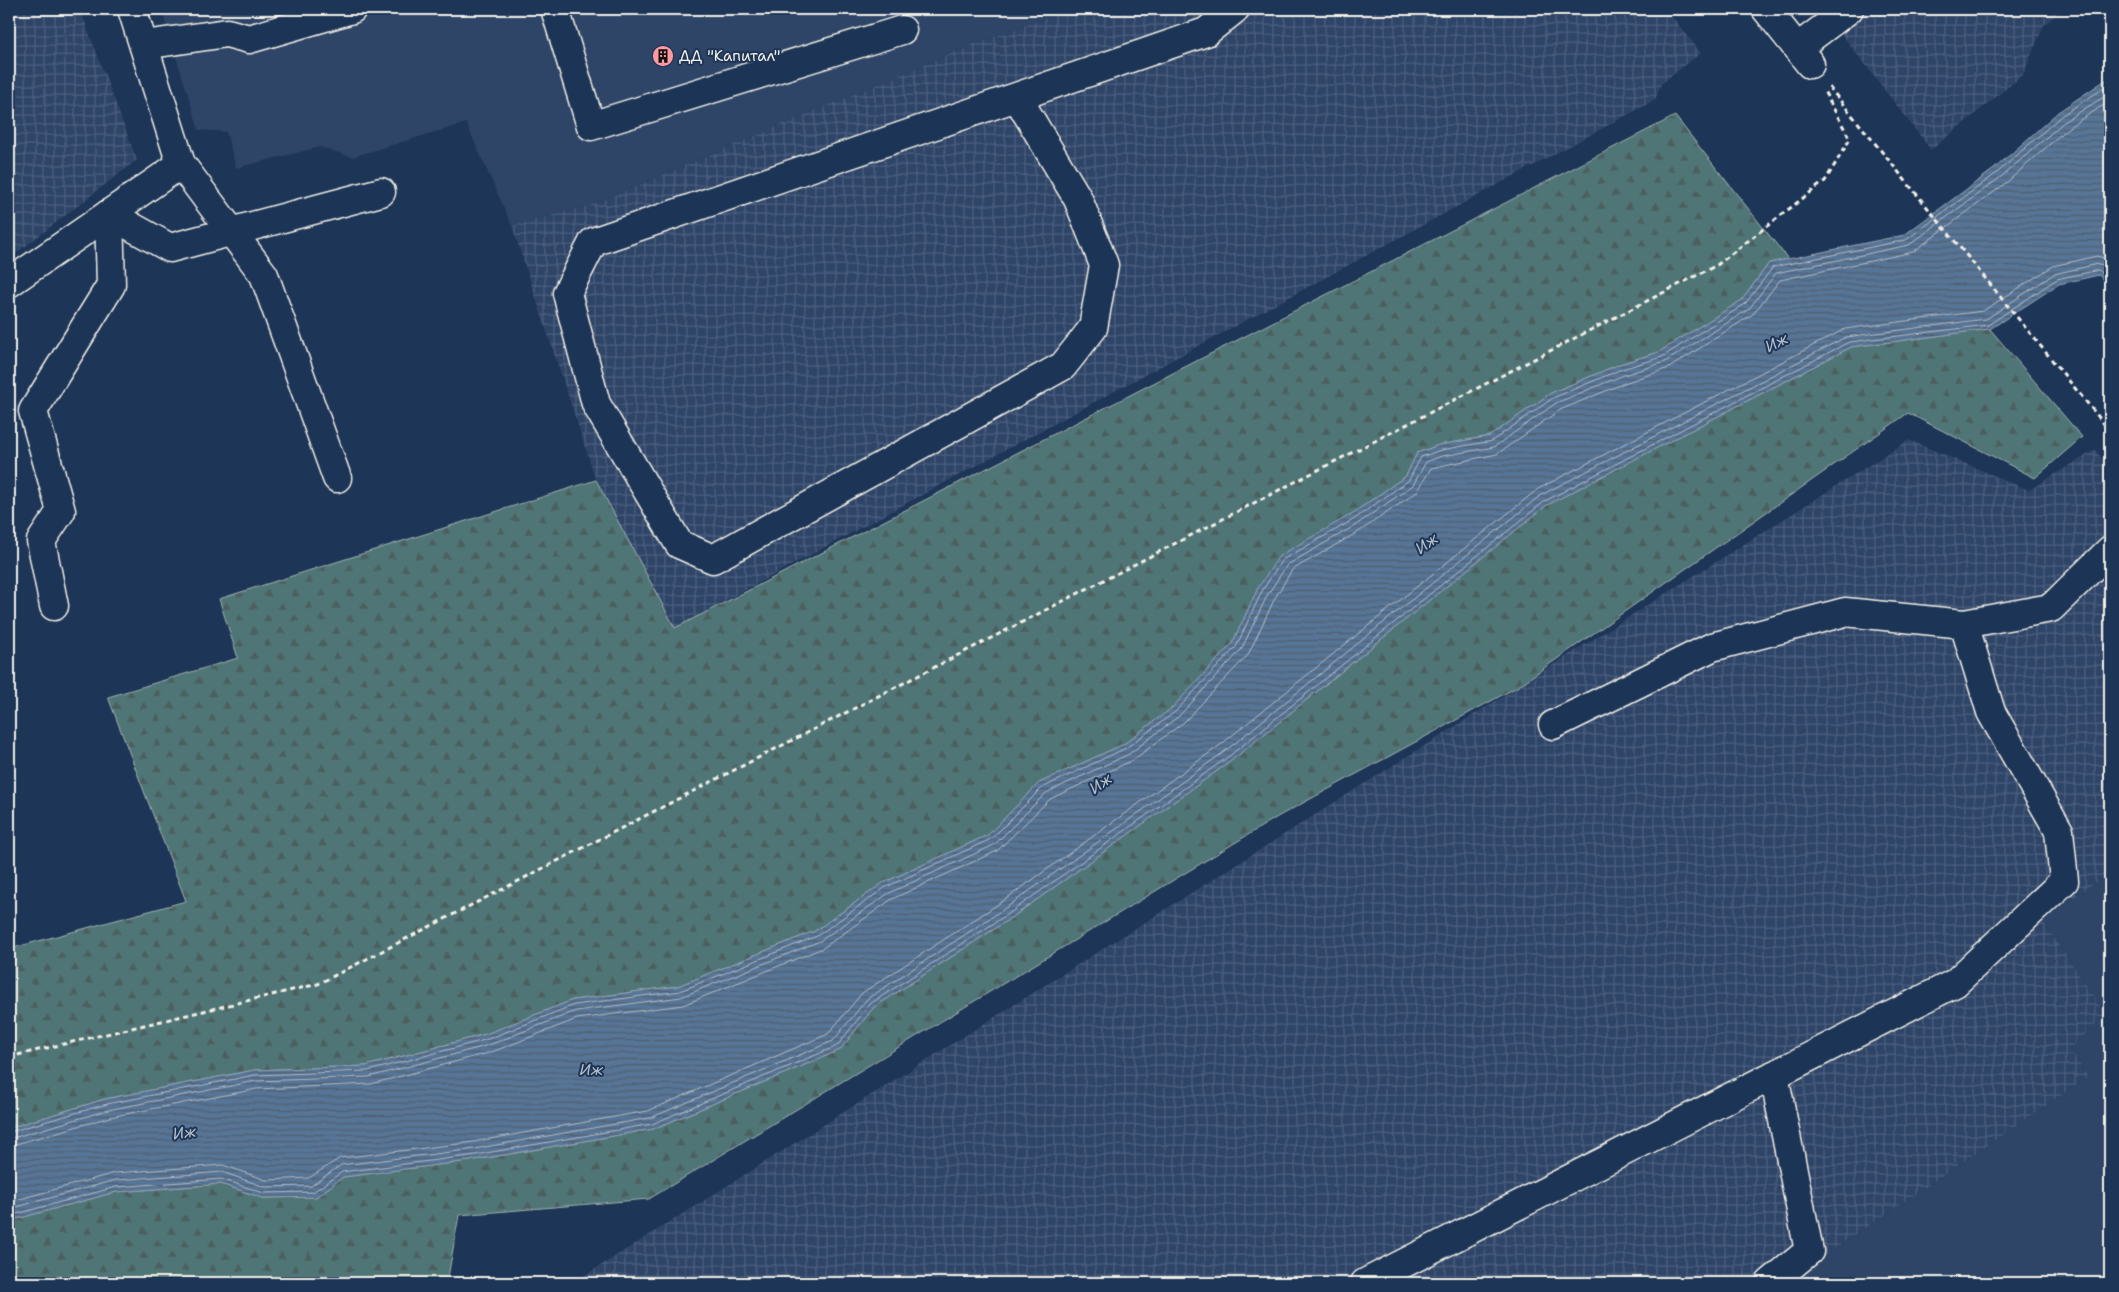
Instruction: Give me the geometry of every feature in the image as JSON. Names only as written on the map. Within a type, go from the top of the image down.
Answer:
[{"type":"lane","points":[[132,9],[182,164],[264,275],[337,478]]},
{"type":"lane","points":[[144,45],[226,32],[249,39],[352,9]]},
{"type":"lane","points":[[555,9],[591,126],[902,30]]},
{"type":"lane","points":[[1017,96],[1078,199],[1104,265],[1092,328],[1063,366],[713,559],[679,544],[596,404],[567,293],[593,242],[1017,96],[1206,32],[1235,9]]},
{"type":"lane","points":[[1766,9],[1804,56],[1850,9]]},
{"type":"lane","points":[[9,283],[182,164]]},
{"type":"lane","points":[[109,214],[170,248],[381,192]]},
{"type":"lane","points":[[54,606],[41,541],[61,511],[33,411],[111,285],[109,214]]},
{"type":"lane","points":[[1553,725],[1712,647],[1845,612],[1964,624],[2051,608],[2110,550]]},
{"type":"lane","points":[[1365,1283],[1955,983],[2064,881],[2059,831],[1991,712],[1964,624]]},
{"type":"lane","points":[[1770,1283],[1808,1251],[1774,1075]]},
{"type":"path","points":[[1804,56],[2110,431]]},
{"type":"path","points":[[9,1057],[318,984],[1717,265],[1825,181],[1850,139],[1804,56]]},
{"type":"path","points":[[9,1051],[14,1056]]},
{"type":"shaded area","points":[[9,9],[80,9],[137,160],[9,259]]},
{"type":"shaded area","points":[[161,9],[1072,9],[971,45],[591,205],[512,226],[466,123],[352,157],[320,147],[236,168],[226,132],[199,130]]},
{"type":"shaded area","points":[[1072,9],[1666,9],[1701,53],[1661,84],[1655,100],[675,628],[596,480],[512,226],[591,205],[971,45]]},
{"type":"shaded area","points":[[1822,9],[2057,9],[2059,12],[2044,25],[2023,75],[1931,150]]},
{"type":"shaded area","points":[[1909,440],[2029,490],[2095,450],[2110,468],[2110,872],[2042,920],[2106,1014],[2070,1049],[2088,1077],[1784,1283],[573,1283]]},
{"type":"shaded area","points":[[2110,872],[2110,1283],[1784,1283],[2088,1077],[2070,1049],[2106,1014],[2042,920]]},
{"type":"green space","points":[[1675,116],[1788,259],[1769,263],[1742,300],[1659,352],[1620,364],[1551,393],[1490,436],[1439,445],[1417,453],[1406,476],[1350,515],[1258,588],[1232,644],[1172,708],[1124,744],[1039,783],[988,835],[883,883],[815,931],[678,986],[573,1000],[486,1034],[366,1066],[255,1070],[105,1099],[9,1128],[9,949],[186,901],[108,697],[238,658],[219,599],[596,480],[675,628]]},
{"type":"green space","points":[[1990,329],[2082,437],[2035,478],[1908,413],[1517,687],[1279,816],[649,1199],[459,1215],[447,1283],[9,1283],[9,1221],[116,1192],[221,1184],[263,1198],[316,1197],[343,1177],[469,1161],[653,1129],[840,1050],[873,1008],[1014,916],[1231,761],[1547,505],[1851,347]]},
{"type":"water","name":"Иж","points":[[2110,77],[2110,289],[2099,275],[2059,284],[1990,329],[1851,347],[1547,505],[1231,761],[1014,916],[873,1008],[840,1050],[653,1129],[469,1161],[343,1177],[316,1197],[263,1198],[221,1184],[116,1192],[9,1221],[9,1128],[105,1099],[255,1070],[366,1066],[486,1034],[573,1000],[678,986],[815,931],[883,883],[988,835],[1039,783],[1124,744],[1172,708],[1232,644],[1258,588],[1279,556],[1350,515],[1406,476],[1417,453],[1439,445],[1490,436],[1551,393],[1620,364],[1659,352],[1742,300],[1769,263],[1904,235],[1994,169],[2058,112]]},
{"type":"place","name":"ДД \"Капитал\"","points":[[663,56]]}]
